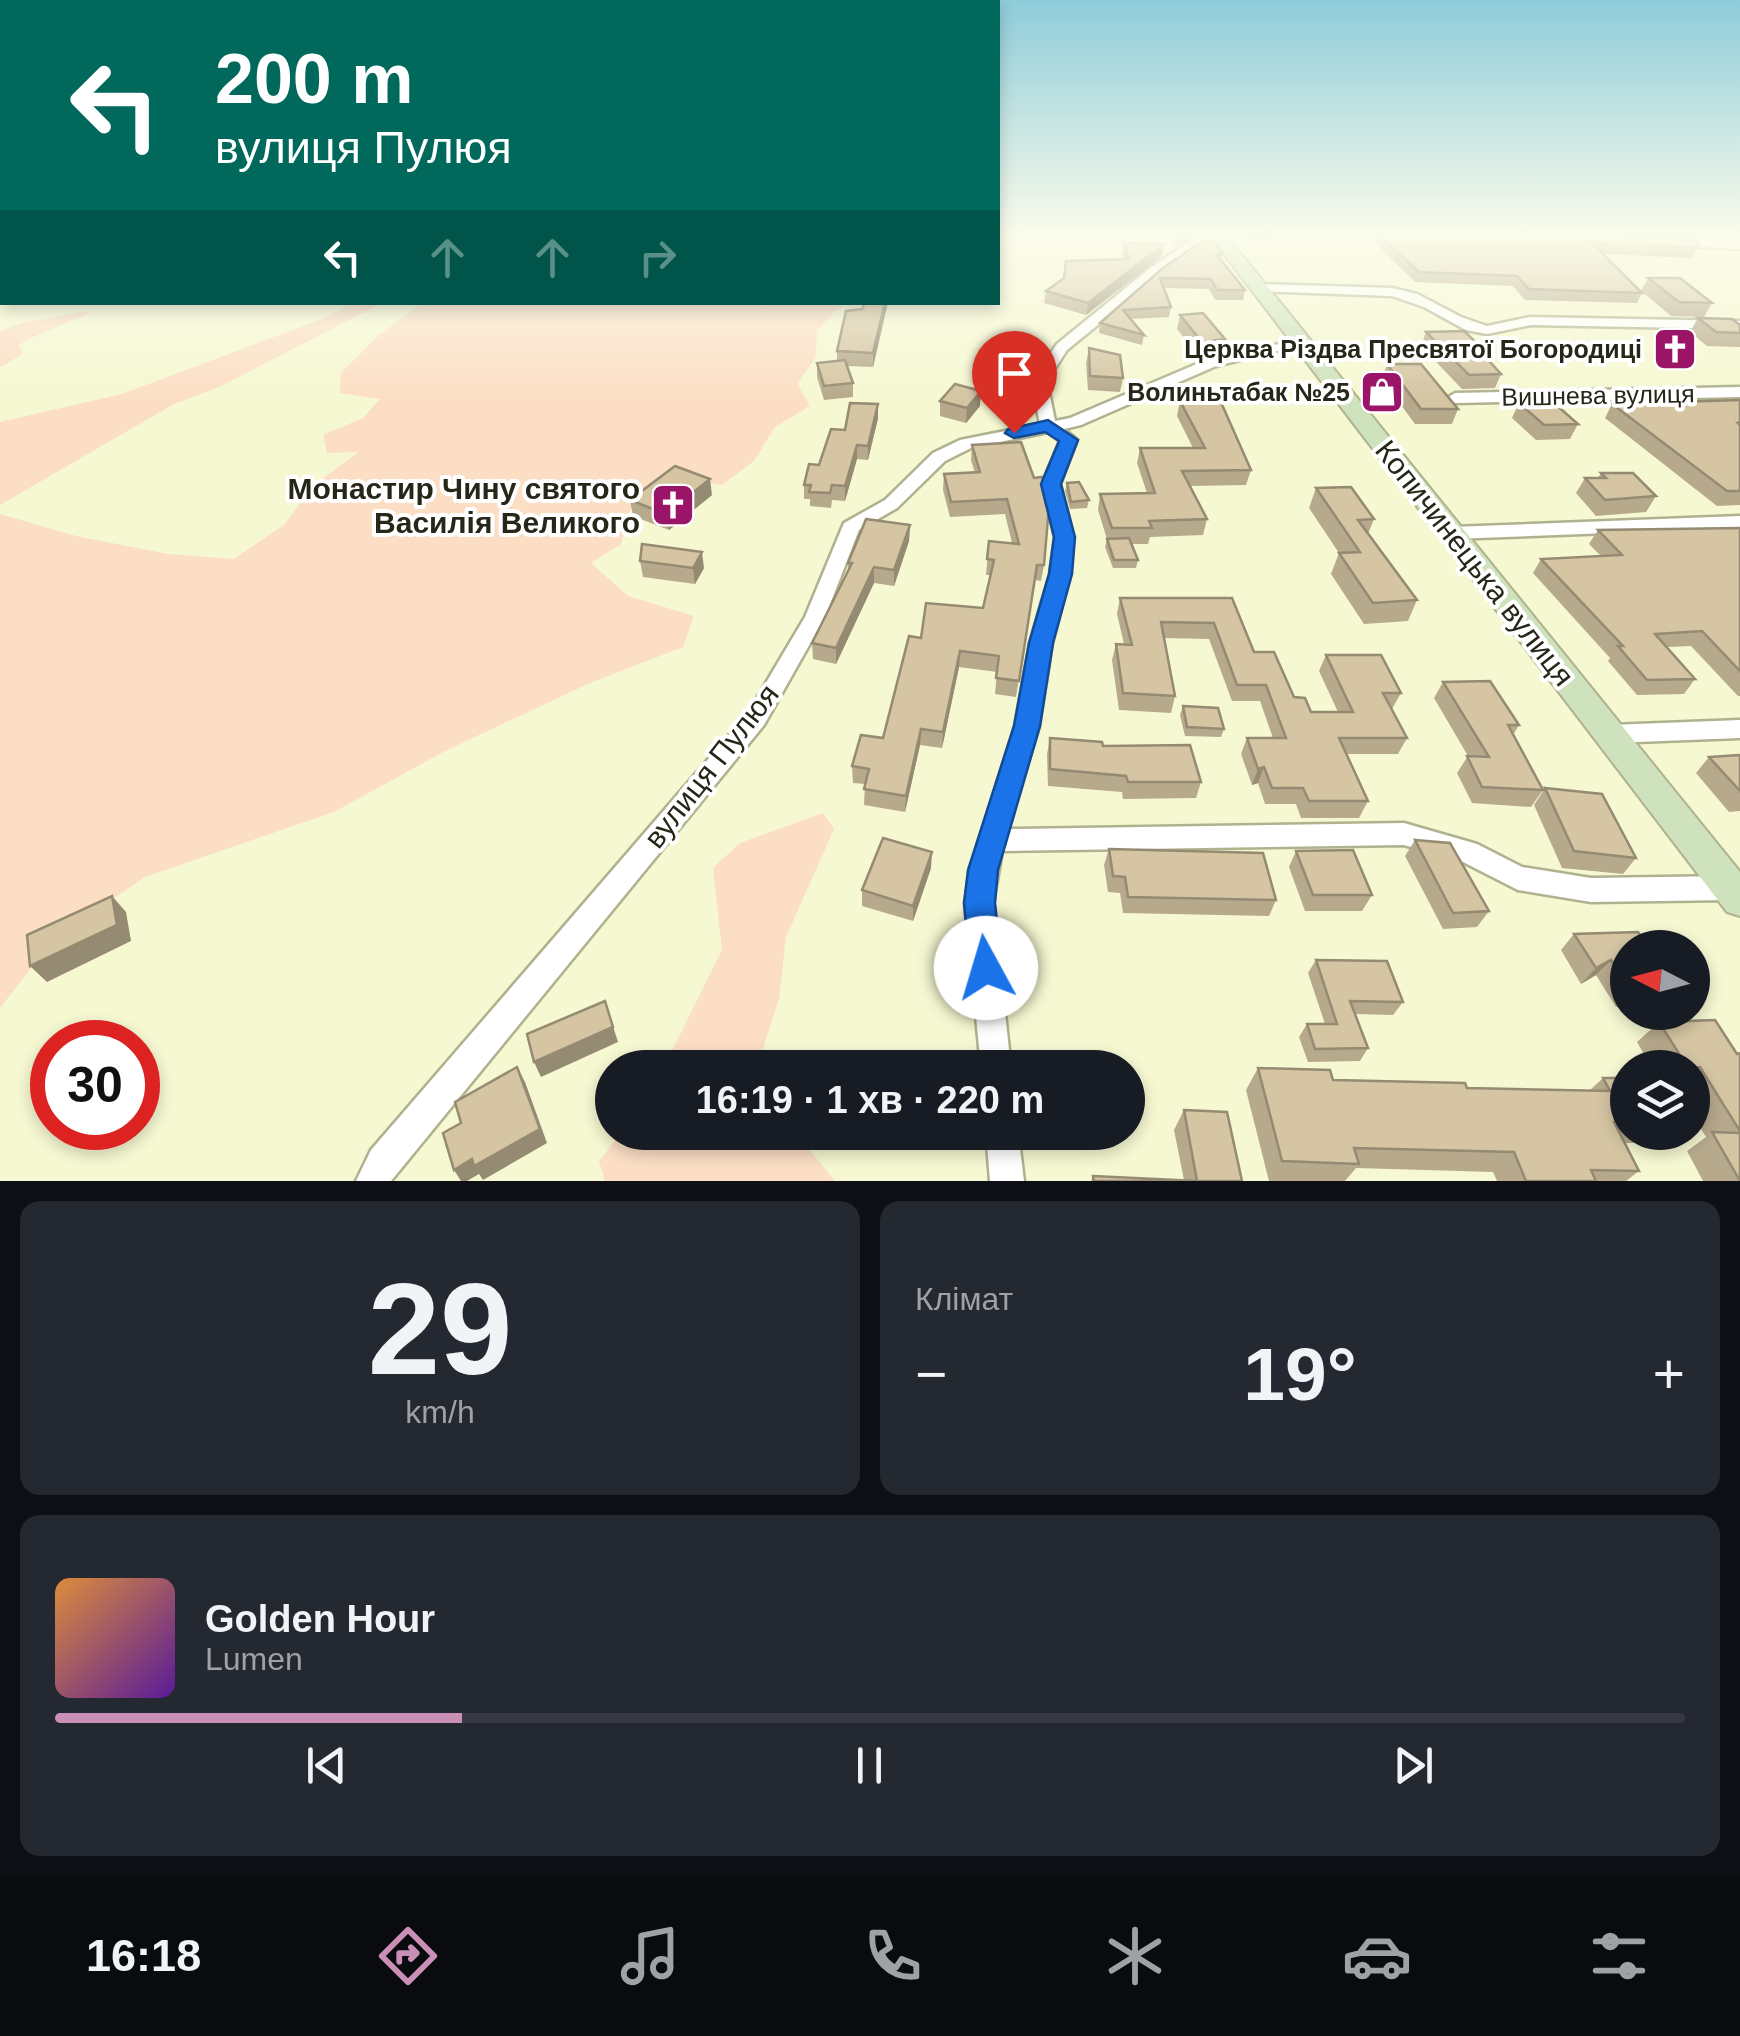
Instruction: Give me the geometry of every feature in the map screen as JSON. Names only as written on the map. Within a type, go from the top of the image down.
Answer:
[{"type":"main road","name":"Копичинецька вулиця","points":[[1259,288],[1735,894]]},
{"type":"street","name":"Копичинецька вулиця","points":[[1135,288],[1062,347],[1039,380],[1048,425],[1069,440],[1051,484],[1064,537],[1060,574],[1041,643],[1027,726],[994,840],[1404,834],[1455,848],[1518,878],[1591,890],[1735,894]]},
{"type":"street","points":[[1262,288],[1397,293],[1428,304],[1460,325],[1484,330],[1506,329],[1530,321],[1740,325]]},
{"type":"street","name":"вулиця Пулюя","points":[[373,1181],[383,1162],[756,719],[815,617],[851,527],[890,504],[939,456],[966,444],[1075,422],[1211,363],[1302,343]]},
{"type":"street","name":"Вишнева вулиця","points":[[1455,398],[1740,392]]},
{"type":"street","points":[[1451,532],[1740,522]]},
{"type":"street","points":[[1610,734],[1740,729]]},
{"type":"street","points":[[994,840],[983,870],[979,903],[994,1050]]},
{"type":"street","points":[[1004,1150],[1007,1181]]},
{"type":"shaded area","points":[[350,305],[378,305],[219,387],[174,404],[0,505],[0,422],[122,394]]},
{"type":"shaded area","points":[[420,305],[841,305],[817,331],[816,357],[797,384],[810,406],[775,427],[754,461],[722,485],[675,478],[630,511],[621,544],[591,563],[628,596],[694,616],[683,647],[590,683],[445,751],[334,812],[145,877],[54,939],[0,1008],[0,514],[76,536],[168,554],[234,559],[285,524],[312,487],[358,452],[327,453],[323,435],[363,418],[380,399],[340,393],[341,373],[379,335]]},
{"type":"shaded area","points":[[92,312],[24,341],[19,346],[23,354],[0,367],[0,331],[21,323]]},
{"type":"shaded area","points":[[823,813],[834,829],[786,937],[779,999],[763,1050],[672,1050],[722,950],[713,868],[740,843]]},
{"type":"shaded area","points":[[608,1150],[810,1150],[835,1181],[605,1181],[599,1161]]},
{"type":"building","points":[[1050,288],[1107,288],[1088,303],[1046,291]]},
{"type":"building","points":[[1140,288],[1164,288],[1171,307],[1123,310],[1144,335],[1100,323]]},
{"type":"building","points":[[1637,288],[1642,293],[1529,289]]},
{"type":"building","points":[[1661,288],[1693,288],[1712,303],[1679,302]]},
{"type":"building","points":[[864,305],[884,305],[873,353],[837,351],[846,311],[862,309]]},
{"type":"building","points":[[1203,313],[1225,339],[1202,342],[1180,315]]},
{"type":"building","points":[[1698,318],[1732,319],[1740,325],[1740,333],[1716,332]]},
{"type":"building","points":[[1464,331],[1501,374],[1469,375],[1426,332]]},
{"type":"building","points":[[1089,348],[1120,355],[1123,378],[1090,376]]},
{"type":"building","points":[[845,360],[853,383],[824,386],[817,363]]},
{"type":"building","points":[[1387,364],[1421,364],[1458,409],[1421,409]]},
{"type":"building","points":[[955,384],[981,391],[967,408],[940,401]]},
{"type":"building","points":[[1220,400],[1251,470],[1182,471],[1207,519],[1149,521],[1152,528],[1112,528],[1100,494],[1155,493],[1140,448],[1205,448],[1180,401]]},
{"type":"building","points":[[1740,400],[1740,491],[1727,491],[1612,404]]},
{"type":"building","points":[[1553,402],[1578,424],[1544,425],[1519,403]]},
{"type":"building","points":[[850,403],[878,404],[868,446],[857,445],[845,486],[832,485],[830,493],[809,492],[811,485],[804,485],[809,464],[819,465],[831,429],[845,430]]},
{"type":"building","points":[[1021,442],[1034,478],[1042,477],[1049,506],[1044,565],[1037,565],[1019,681],[996,678],[999,656],[960,651],[943,732],[921,729],[906,796],[864,789],[869,769],[852,766],[861,735],[883,738],[909,636],[921,638],[926,603],[983,608],[994,560],[987,559],[989,541],[1019,544],[1007,499],[951,502],[944,474],[980,472],[972,445]]},
{"type":"building","points":[[675,466],[710,479],[666,514],[630,500]]},
{"type":"building","points":[[1601,473],[1633,473],[1656,496],[1605,500],[1585,478],[1606,478]]},
{"type":"building","points":[[1079,482],[1089,500],[1071,502],[1067,483]]},
{"type":"building","points":[[1351,487],[1374,519],[1358,520],[1417,600],[1373,603],[1339,553],[1360,552],[1316,488]]},
{"type":"building","points":[[866,519],[910,525],[894,570],[874,567],[836,648],[812,643],[852,563],[848,563]]},
{"type":"building","points":[[1740,528],[1740,671],[1702,631],[1655,634],[1695,679],[1647,680],[1618,646],[1623,646],[1541,559],[1622,555],[1598,530]]},
{"type":"building","points":[[1129,538],[1138,560],[1114,560],[1107,539]]},
{"type":"building","points":[[642,544],[702,552],[693,568],[640,561]]},
{"type":"building","points":[[1120,598],[1232,598],[1254,652],[1274,652],[1294,697],[1305,698],[1311,712],[1353,712],[1326,655],[1381,655],[1401,693],[1383,693],[1407,738],[1339,738],[1368,801],[1309,801],[1303,788],[1272,788],[1264,767],[1258,769],[1247,738],[1286,738],[1266,685],[1237,685],[1214,623],[1161,622],[1175,696],[1123,693],[1116,644],[1132,645]]},
{"type":"building","points":[[1490,681],[1519,725],[1508,725],[1543,790],[1482,787],[1467,756],[1489,757],[1443,682]]},
{"type":"building","points":[[1183,706],[1218,708],[1224,729],[1187,727]]},
{"type":"building","points":[[1050,738],[1102,742],[1103,746],[1190,745],[1201,782],[1128,782],[1126,776],[1050,769]]},
{"type":"building","points":[[1740,756],[1740,791],[1709,757]]},
{"type":"building","points":[[1545,788],[1602,794],[1636,858],[1574,851]]},
{"type":"building","points":[[883,838],[932,852],[913,906],[862,890]]},
{"type":"building","points":[[1415,840],[1450,843],[1489,911],[1453,913]]},
{"type":"building","points":[[1109,849],[1263,853],[1276,900],[1128,897],[1125,877],[1113,876]]},
{"type":"building","points":[[1353,850],[1372,895],[1313,895],[1296,851]]},
{"type":"building","points":[[112,896],[117,925],[30,966],[27,935]]},
{"type":"building","points":[[1610,933],[1610,961],[1596,968],[1574,934]]},
{"type":"building","points":[[1316,960],[1387,961],[1403,1002],[1350,1001],[1368,1048],[1315,1049],[1307,1024],[1337,1024]]},
{"type":"building","points":[[605,1001],[613,1027],[534,1062],[527,1034]]},
{"type":"building","points":[[1710,1020],[1715,1020],[1740,1053],[1740,1131],[1710,1083],[1710,1050],[1677,1050],[1664,1030],[1710,1030]]},
{"type":"building","points":[[517,1067],[540,1129],[474,1166],[472,1159],[454,1170],[443,1133],[461,1123],[455,1102]]},
{"type":"building","points":[[1258,1068],[1330,1070],[1333,1080],[1610,1091],[1610,1150],[1628,1150],[1639,1171],[1591,1170],[1596,1181],[1526,1181],[1514,1152],[1354,1148],[1359,1164],[1282,1161]]},
{"type":"building","points":[[1184,1110],[1227,1112],[1242,1181],[1197,1181]]},
{"type":"building","points":[[1712,1132],[1740,1133],[1740,1181]]},
{"type":"building","points":[[1093,1176],[1197,1181],[1094,1181]]},
{"type":"place","name":"Церква Різдва Пресвятої Богородиці","points":[[1675,349]]},
{"type":"place","name":"Волиньтабак №25","points":[[1382,392]]},
{"type":"place","name":"Монастир Чину святого Василія Великого","points":[[673,505]]},
{"type":"route","points":[[986,968],[979,903],[983,870],[1027,726],[1041,643],[1060,574],[1064,537],[1051,484],[1069,440],[1048,425],[1014,433]]}]
